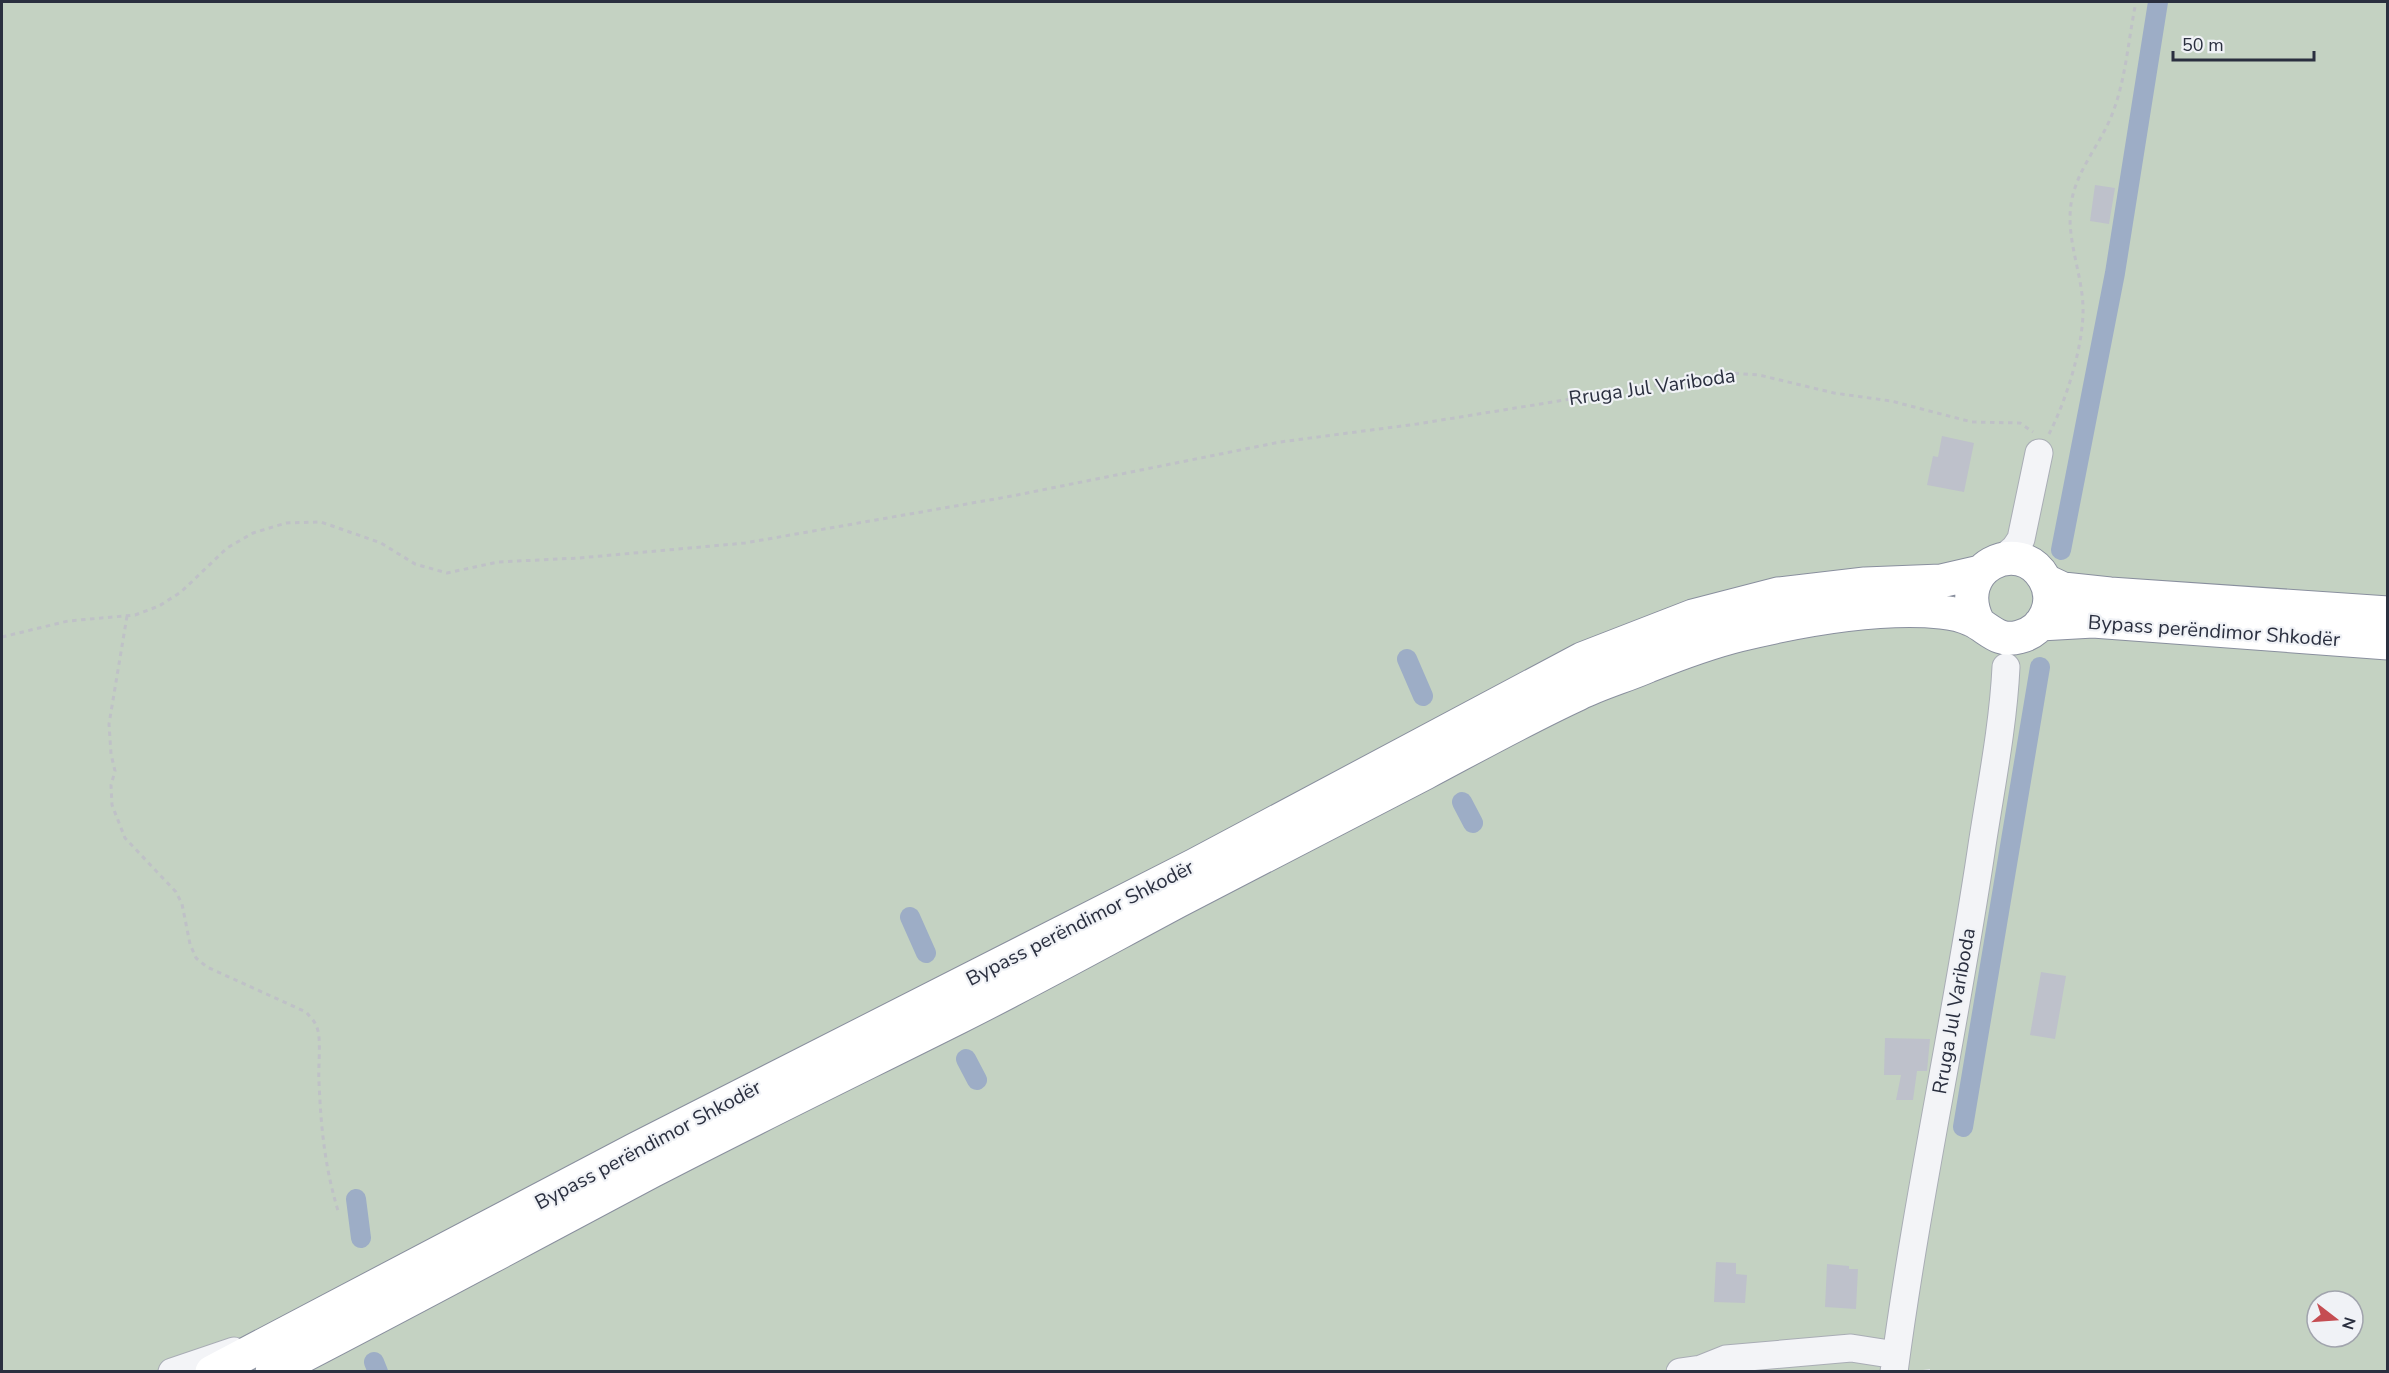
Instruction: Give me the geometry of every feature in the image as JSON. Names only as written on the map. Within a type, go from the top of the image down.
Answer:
[{"type":"highway","name":"Bypass perëndimor Shkodër","points":[[212,1371],[636,1149],[1195,865],[1582,659],[1693,616],[1768,596],[1821,588],[1941,581],[2015,559],[2028,563],[2063,589],[2388,613]]},
{"type":"highway","points":[[1982,627],[1972,610],[1971,589],[1991,566]]},
{"type":"highway","points":[[2032,630],[2049,607],[2050,594],[2043,576]]},
{"type":"highway","name":"Bypass perëndimor Shkodër","points":[[272,1371],[365,1325],[661,1167],[962,1015],[1583,692],[1697,646],[1791,622],[1906,611],[1957,614],[1998,637],[2008,639],[2032,630],[2093,621],[2388,643]]},
{"type":"street","points":[[1991,566],[2015,548],[2024,529],[2039,453]]},
{"type":"street","points":[[2024,529],[2032,560],[2043,576]]},
{"type":"street","points":[[1982,627],[2001,651],[2006,668]]},
{"type":"street","name":"Rruga Jul Variboda","points":[[1680,1371],[1701,1369],[1726,1359],[1851,1348],[1895,1363],[1931,1133],[1970,928],[2006,668],[2032,630]]},
{"type":"street","points":[[172,1371],[283,1334]]},
{"type":"path","points":[[2039,453],[2056,420],[2075,365],[2083,309],[2072,237],[2071,203],[2082,170],[2111,117],[2122,79],[2136,2]]},
{"type":"path","name":"Rruga Jul Variboda","points":[[2,637],[68,621],[135,615],[159,606],[181,592],[227,548],[253,533],[286,523],[321,522],[381,543],[415,564],[447,573],[498,562],[579,558],[746,543],[1012,496],[1280,442],[1417,424],[1731,373],[1759,375],[1834,393],[1891,401],[1972,422],[2020,423],[2037,435],[2039,453]]},
{"type":"path","points":[[127,616],[109,724],[114,771],[111,785],[112,805],[117,821],[125,838],[176,892],[182,904],[190,944],[196,958],[207,967],[306,1012],[315,1021],[319,1035],[317,1056],[328,1180],[339,1214]]},
{"type":"green space","points":[[2,2],[2387,2],[2387,1371],[1930,1372],[1930,1369],[1909,1372],[2,1372]]},
{"type":"building","points":[[2095,185],[2115,188],[2109,224],[2090,221]]},
{"type":"building","points":[[1942,436],[1974,443],[1964,492],[1927,485],[1933,456],[1938,457]]},
{"type":"building","points":[[2041,972],[2066,976],[2055,1039],[2030,1035]]},
{"type":"building","points":[[1885,1038],[1930,1039],[1927,1071],[1917,1071],[1913,1100],[1896,1100],[1901,1075],[1884,1075]]},
{"type":"building","points":[[1716,1262],[1736,1263],[1736,1274],[1747,1275],[1745,1303],[1714,1302]]},
{"type":"building","points":[[1827,1264],[1858,1269],[1856,1309],[1825,1307]]},
{"type":"waterway","points":[[2061,550],[2115,273],[2158,2]]},
{"type":"waterway","points":[[1407,659],[1423,696]]},
{"type":"waterway","points":[[1963,1127],[2040,667]]},
{"type":"waterway","points":[[1462,802],[1473,823]]},
{"type":"waterway","points":[[910,917],[926,953]]},
{"type":"waterway","points":[[966,1059],[977,1080]]},
{"type":"waterway","points":[[356,1199],[361,1238]]},
{"type":"waterway","points":[[374,1362],[378,1372]]}]
